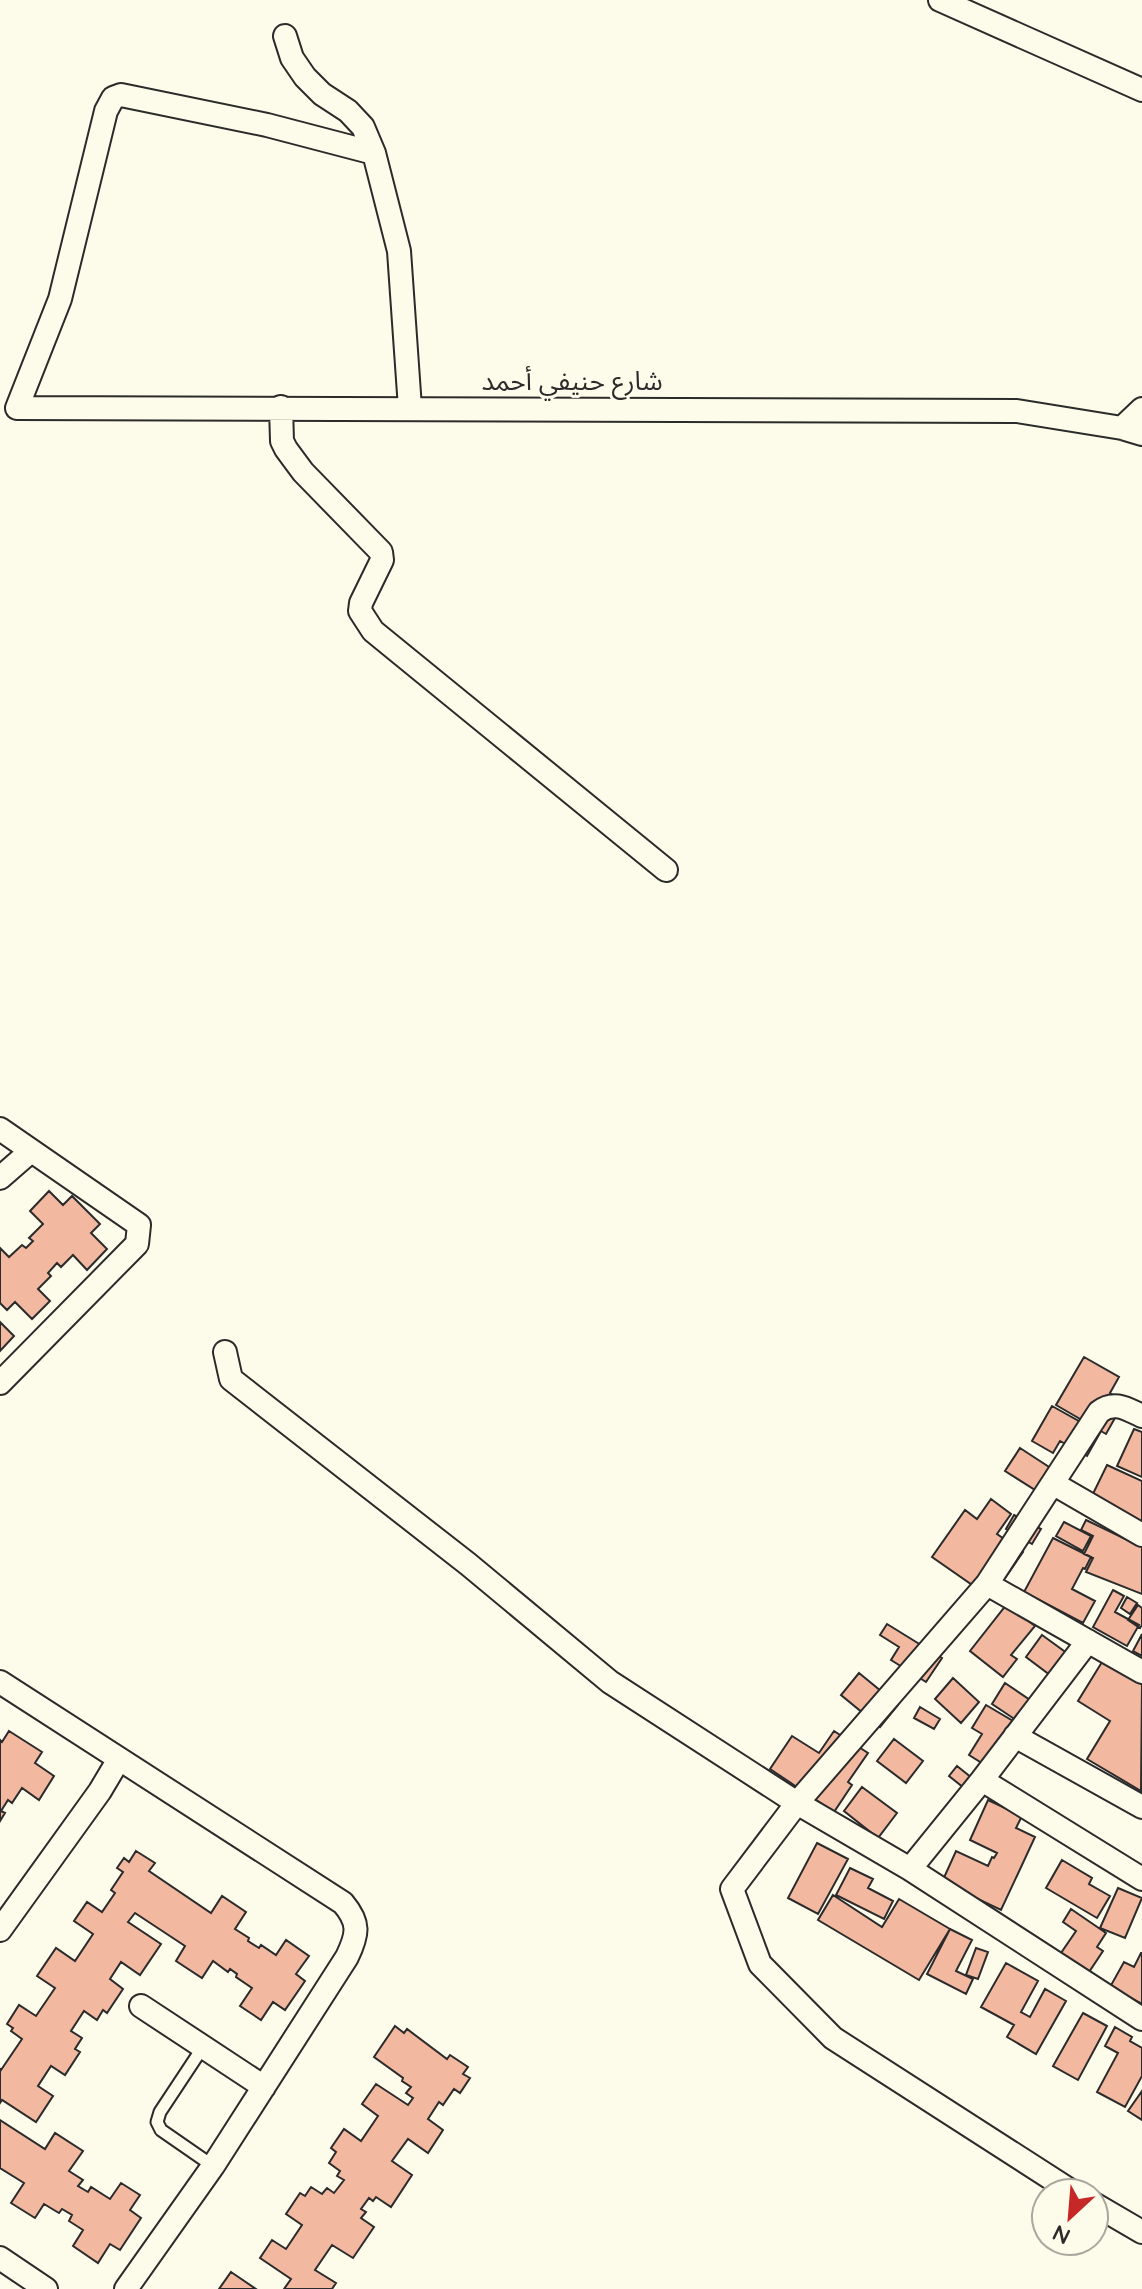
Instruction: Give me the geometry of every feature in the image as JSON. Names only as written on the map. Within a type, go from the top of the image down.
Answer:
[{"type":"street","points":[[940,0],[1142,90]]},
{"type":"street","points":[[285,36],[292,58],[305,77],[363,127],[374,153],[399,251],[410,408]]},
{"type":"street","name":"شارع حنيفي أحمد","points":[[374,153],[267,125],[121,95],[113,98],[106,111],[60,299],[13,408],[1017,411],[1132,431]]},
{"type":"street","points":[[281,407],[282,441],[286,449],[311,480],[381,552],[382,560],[360,611],[373,631],[666,870]]},
{"type":"street","points":[[1132,431],[1142,409]]},
{"type":"street","points":[[0,1129],[139,1225],[137,1244],[0,1383]]},
{"type":"street","points":[[0,1178],[31,1151]]},
{"type":"street","points":[[225,1352],[231,1379],[468,1564],[610,1682],[797,1803],[910,1869],[1142,2019]]},
{"type":"street","points":[[1049,2177],[833,2038],[760,1964],[732,1889],[797,1803],[987,1584],[1099,1412],[1104,1408],[1121,1406],[1142,1416]]},
{"type":"street","points":[[1054,1484],[1142,1535]]},
{"type":"street","points":[[987,1584],[1142,1672]]},
{"type":"street","points":[[910,1869],[1088,1641]]},
{"type":"street","points":[[0,1682],[343,1903],[352,1914],[356,1927],[355,1941],[347,1957],[213,2166],[126,2289]]},
{"type":"street","points":[[1015,1736],[1142,1807]]},
{"type":"street","points":[[0,1930],[100,1791],[119,1759]]},
{"type":"street","points":[[982,1780],[1142,1879]]},
{"type":"street","points":[[141,2006],[264,2087]]},
{"type":"street","points":[[1110,2213],[1142,2232]]},
{"type":"street","points":[[0,2258],[46,2289]]},
{"type":"lane","points":[[203,2047],[160,2112],[157,2122],[161,2130],[213,2166]]},
{"type":"building","points":[[49,1191],[63,1205],[72,1196],[100,1224],[91,1233],[107,1249],[87,1270],[73,1255],[61,1267],[57,1263],[48,1273],[51,1276],[38,1289],[50,1301],[32,1319],[15,1302],[7,1310],[0,1303],[0,1248],[9,1257],[22,1245],[26,1248],[33,1241],[29,1238],[43,1224],[30,1211]]},
{"type":"building","points":[[0,1322],[14,1336],[0,1351]]},
{"type":"building","points":[[1084,1357],[1119,1377],[1110,1393],[1124,1402],[1106,1434],[1056,1405]]},
{"type":"building","points":[[1052,1406],[1100,1433],[1087,1456],[1060,1441],[1053,1453],[1032,1441]]},
{"type":"building","points":[[1134,1429],[1142,1432],[1142,1477],[1117,1466]]},
{"type":"building","points":[[1020,1448],[1069,1480],[1054,1502],[1005,1471]]},
{"type":"building","points":[[1107,1465],[1142,1481],[1142,1530],[1088,1504]]},
{"type":"building","points":[[991,1499],[1011,1514],[997,1534],[1023,1552],[991,1598],[932,1557],[965,1510],[977,1519]]},
{"type":"building","points":[[1014,1515],[1041,1529],[1032,1544],[1006,1529]]},
{"type":"building","points":[[1086,1520],[1142,1547],[1142,1594],[1086,1572],[1093,1558],[1084,1554],[1093,1536],[1081,1530]]},
{"type":"building","points":[[1064,1522],[1091,1536],[1083,1551],[1056,1536]]},
{"type":"building","points":[[1053,1538],[1091,1557],[1072,1589],[1095,1601],[1083,1623],[1024,1592]]},
{"type":"building","points":[[1113,1590],[1124,1596],[1115,1612],[1139,1625],[1127,1646],[1093,1627]]},
{"type":"building","points":[[1127,1597],[1137,1603],[1130,1614],[1121,1608]]},
{"type":"building","points":[[1007,1604],[1035,1626],[1011,1655],[1017,1659],[1003,1677],[970,1651]]},
{"type":"building","points":[[1138,1605],[1142,1608],[1140,1628],[1128,1620]]},
{"type":"building","points":[[887,1624],[942,1658],[926,1682],[891,1660],[899,1647],[880,1635]]},
{"type":"building","points":[[1142,1634],[1142,1656],[1133,1651]]},
{"type":"building","points":[[1042,1635],[1075,1659],[1058,1681],[1026,1657]]},
{"type":"building","points":[[1102,1662],[1142,1684],[1141,1791],[1087,1759],[1110,1721],[1078,1701]]},
{"type":"building","points":[[859,1673],[898,1705],[880,1727],[841,1695]]},
{"type":"building","points":[[953,1678],[979,1702],[961,1723],[935,1699]]},
{"type":"building","points":[[1005,1683],[1042,1708],[1028,1728],[992,1704]]},
{"type":"building","points":[[986,1705],[1020,1725],[993,1770],[969,1755],[982,1734],[972,1728]]},
{"type":"building","points":[[920,1707],[940,1719],[934,1729],[914,1718]]},
{"type":"building","points":[[9,1731],[42,1752],[35,1763],[54,1776],[39,1800],[22,1788],[12,1803],[8,1800],[1,1811],[5,1813],[0,1821],[0,1740],[2,1742]]},
{"type":"building","points":[[834,1731],[868,1753],[848,1782],[852,1785],[834,1812],[770,1769],[792,1736],[819,1753]]},
{"type":"building","points":[[894,1739],[923,1761],[906,1783],[877,1761]]},
{"type":"building","points":[[957,1766],[982,1786],[974,1796],[949,1776]]},
{"type":"building","points":[[862,1787],[897,1813],[878,1838],[844,1811]]},
{"type":"building","points":[[988,1800],[1022,1816],[1016,1828],[1035,1837],[1001,1910],[942,1882],[956,1851],[988,1866],[997,1853],[970,1840]]},
{"type":"building","points":[[817,1843],[848,1859],[818,1914],[788,1898]]},
{"type":"building","points":[[136,1851],[155,1863],[149,1871],[211,1913],[222,1896],[246,1912],[235,1929],[259,1948],[261,1945],[276,1955],[286,1940],[309,1956],[296,1974],[305,1981],[285,2010],[273,2002],[261,2020],[240,2006],[252,1988],[236,1977],[237,1974],[230,1969],[228,1972],[213,1961],[202,1978],[176,1961],[185,1946],[135,1913],[128,1922],[161,1944],[140,1975],[121,1962],[110,1979],[123,1989],[107,2013],[103,2010],[97,2020],[84,2011],[71,2031],[82,2038],[75,2049],[80,2052],[65,2075],[51,2066],[38,2086],[53,2096],[36,2122],[2,2100],[0,2103],[0,2069],[22,2039],[7,2024],[19,2005],[36,2016],[55,1988],[37,1976],[56,1948],[75,1961],[93,1934],[74,1921],[87,1902],[102,1912],[115,1893],[111,1890],[123,1872],[117,1868],[124,1858],[129,1862]]},
{"type":"building","points":[[1062,1860],[1092,1878],[1089,1884],[1110,1896],[1097,1918],[1046,1888]]},
{"type":"building","points":[[850,1868],[873,1879],[868,1888],[893,1901],[884,1919],[836,1895]]},
{"type":"building","points":[[1118,1888],[1142,1898],[1125,1938],[1100,1928]]},
{"type":"building","points":[[833,1895],[882,1927],[899,1899],[950,1929],[919,1980],[818,1920]]},
{"type":"building","points":[[1071,1909],[1106,1933],[1097,1947],[1103,1951],[1089,1972],[1061,1953],[1076,1931],[1063,1922]]},
{"type":"building","points":[[950,1929],[972,1940],[956,1971],[973,1979],[966,1994],[927,1974]]},
{"type":"building","points":[[976,1948],[988,1952],[978,1979],[966,1975]]},
{"type":"building","points":[[1141,1953],[1142,2004],[1110,1987],[1124,1962],[1134,1967]]},
{"type":"building","points":[[1006,1963],[1038,1981],[1021,2012],[1030,2017],[1045,1989],[1066,2001],[1036,2054],[1007,2037],[1014,2025],[981,2007]]},
{"type":"building","points":[[1083,2013],[1107,2026],[1078,2080],[1053,2066]]},
{"type":"building","points":[[395,2026],[404,2033],[407,2029],[447,2059],[450,2055],[468,2067],[463,2074],[470,2078],[460,2093],[454,2089],[443,2105],[439,2102],[428,2119],[443,2130],[428,2153],[408,2139],[392,2161],[412,2175],[391,2207],[376,2197],[373,2201],[369,2198],[361,2209],[366,2212],[361,2218],[374,2227],[353,2258],[332,2245],[315,2270],[336,2283],[332,2289],[284,2289],[291,2279],[260,2258],[272,2240],[286,2249],[302,2225],[286,2214],[300,2193],[305,2196],[311,2187],[322,2194],[327,2188],[334,2193],[344,2180],[337,2176],[340,2171],[329,2163],[336,2152],[331,2148],[344,2129],[361,2141],[378,2116],[362,2104],[376,2084],[408,2105],[413,2098],[406,2093],[411,2087],[402,2081],[403,2078],[374,2057]]},
{"type":"building","points":[[1115,2027],[1132,2037],[1130,2041],[1142,2048],[1142,2076],[1125,2107],[1097,2092],[1118,2053],[1105,2046]]},
{"type":"building","points":[[1142,2091],[1142,2120],[1128,2111]]},
{"type":"building","points":[[0,2120],[45,2149],[55,2133],[83,2151],[69,2171],[83,2180],[78,2186],[88,2192],[91,2187],[110,2199],[121,2183],[140,2195],[130,2210],[141,2218],[120,2250],[110,2244],[98,2263],[73,2246],[83,2230],[69,2221],[72,2215],[62,2209],[59,2213],[44,2204],[35,2218],[11,2203],[24,2183],[0,2168]]},
{"type":"building","points":[[231,2272],[256,2289],[219,2289]]}]
